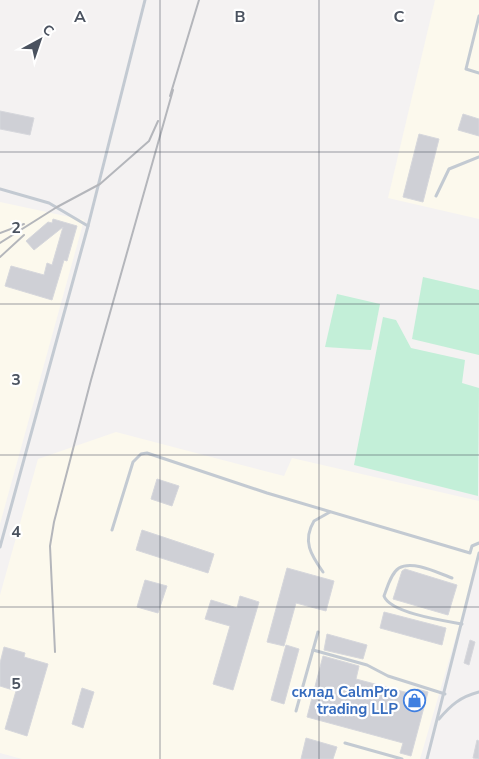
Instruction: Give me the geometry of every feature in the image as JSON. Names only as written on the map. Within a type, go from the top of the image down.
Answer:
[{"type":"lane","points":[[0,548],[88,226],[145,0]]},
{"type":"lane","points":[[479,16],[466,69],[479,73]]},
{"type":"lane","points":[[436,196],[450,169],[479,157]]},
{"type":"lane","points":[[0,189],[49,204],[88,226]]},
{"type":"lane","points":[[112,530],[133,462],[141,454],[147,453],[330,512],[478,554],[445,694],[427,759]]},
{"type":"lane","points":[[323,572],[309,553],[307,539],[314,521],[330,512]]},
{"type":"lane","points":[[470,553],[472,546],[479,543]]},
{"type":"lane","points":[[452,578],[428,569],[408,566],[399,568],[394,573],[384,596],[390,605],[406,611],[462,624]]},
{"type":"lane","points":[[296,711],[318,632]]},
{"type":"lane","points":[[313,650],[368,665],[388,676],[445,694]]},
{"type":"lane","points":[[437,722],[453,703],[479,692]]},
{"type":"lane","points":[[345,743],[402,759]]},
{"type":"shaded area","points":[[435,0],[479,0],[479,219],[388,198]]},
{"type":"shaded area","points":[[0,202],[84,220],[0,524]]},
{"type":"shaded area","points":[[116,432],[284,476],[292,458],[479,501],[479,558],[420,759],[22,759],[0,753],[0,595],[38,459]]},
{"type":"green space","points":[[423,277],[479,290],[479,355],[412,339]]},
{"type":"green space","points":[[337,294],[380,304],[371,350],[325,347]]},
{"type":"green space","points":[[383,317],[396,320],[411,348],[465,360],[462,383],[479,388],[478,496],[354,465]]},
{"type":"building","points":[[0,111],[34,118],[30,135],[0,129]]},
{"type":"building","points":[[463,114],[479,119],[479,136],[458,130]]},
{"type":"building","points":[[419,134],[439,139],[423,202],[403,197]]},
{"type":"building","points":[[53,219],[77,226],[67,261],[64,260],[52,300],[5,286],[11,266],[44,275],[47,263],[52,265],[63,227],[34,250],[26,241],[48,222],[52,223]]},
{"type":"building","points":[[157,479],[179,486],[172,506],[151,499]]},
{"type":"building","points":[[142,530],[214,554],[208,573],[136,550]]},
{"type":"building","points":[[287,568],[334,581],[326,611],[296,603],[284,646],[267,642]]},
{"type":"building","points":[[405,569],[457,585],[448,615],[393,599],[402,571]]},
{"type":"building","points":[[145,580],[167,586],[158,613],[137,607]]},
{"type":"building","points":[[240,596],[259,602],[233,690],[213,684],[230,626],[205,619],[211,600],[237,608]]},
{"type":"building","points":[[384,612],[446,628],[442,645],[380,628]]},
{"type":"building","points":[[327,634],[367,645],[363,659],[324,650]]},
{"type":"building","points":[[470,640],[475,642],[469,665],[464,663]]},
{"type":"building","points":[[286,645],[299,649],[284,704],[271,700]]},
{"type":"building","points":[[4,647],[25,653],[24,657],[48,664],[27,736],[5,729],[16,691],[0,686],[0,663]]},
{"type":"building","points":[[323,656],[359,666],[356,679],[416,695],[417,689],[428,692],[411,756],[400,753],[403,743],[307,717]]},
{"type":"building","points":[[82,688],[94,692],[83,728],[72,724]]},
{"type":"building","points":[[306,738],[337,747],[333,759],[301,759]]},
{"type":"building","points":[[477,740],[479,741],[479,759],[473,758]]},
{"type":"railway","points":[[170,96],[199,0]]},
{"type":"railway","points":[[55,652],[50,546],[54,522],[91,380],[173,90]]},
{"type":"railway","points":[[0,243],[57,207],[100,184],[149,141],[158,121]]},
{"type":"railway","points":[[0,233],[24,224]]},
{"type":"railway","points":[[0,257],[24,235]]},
{"type":"place","name":"склад CalmPro trading LLP","points":[[414,701]]}]
